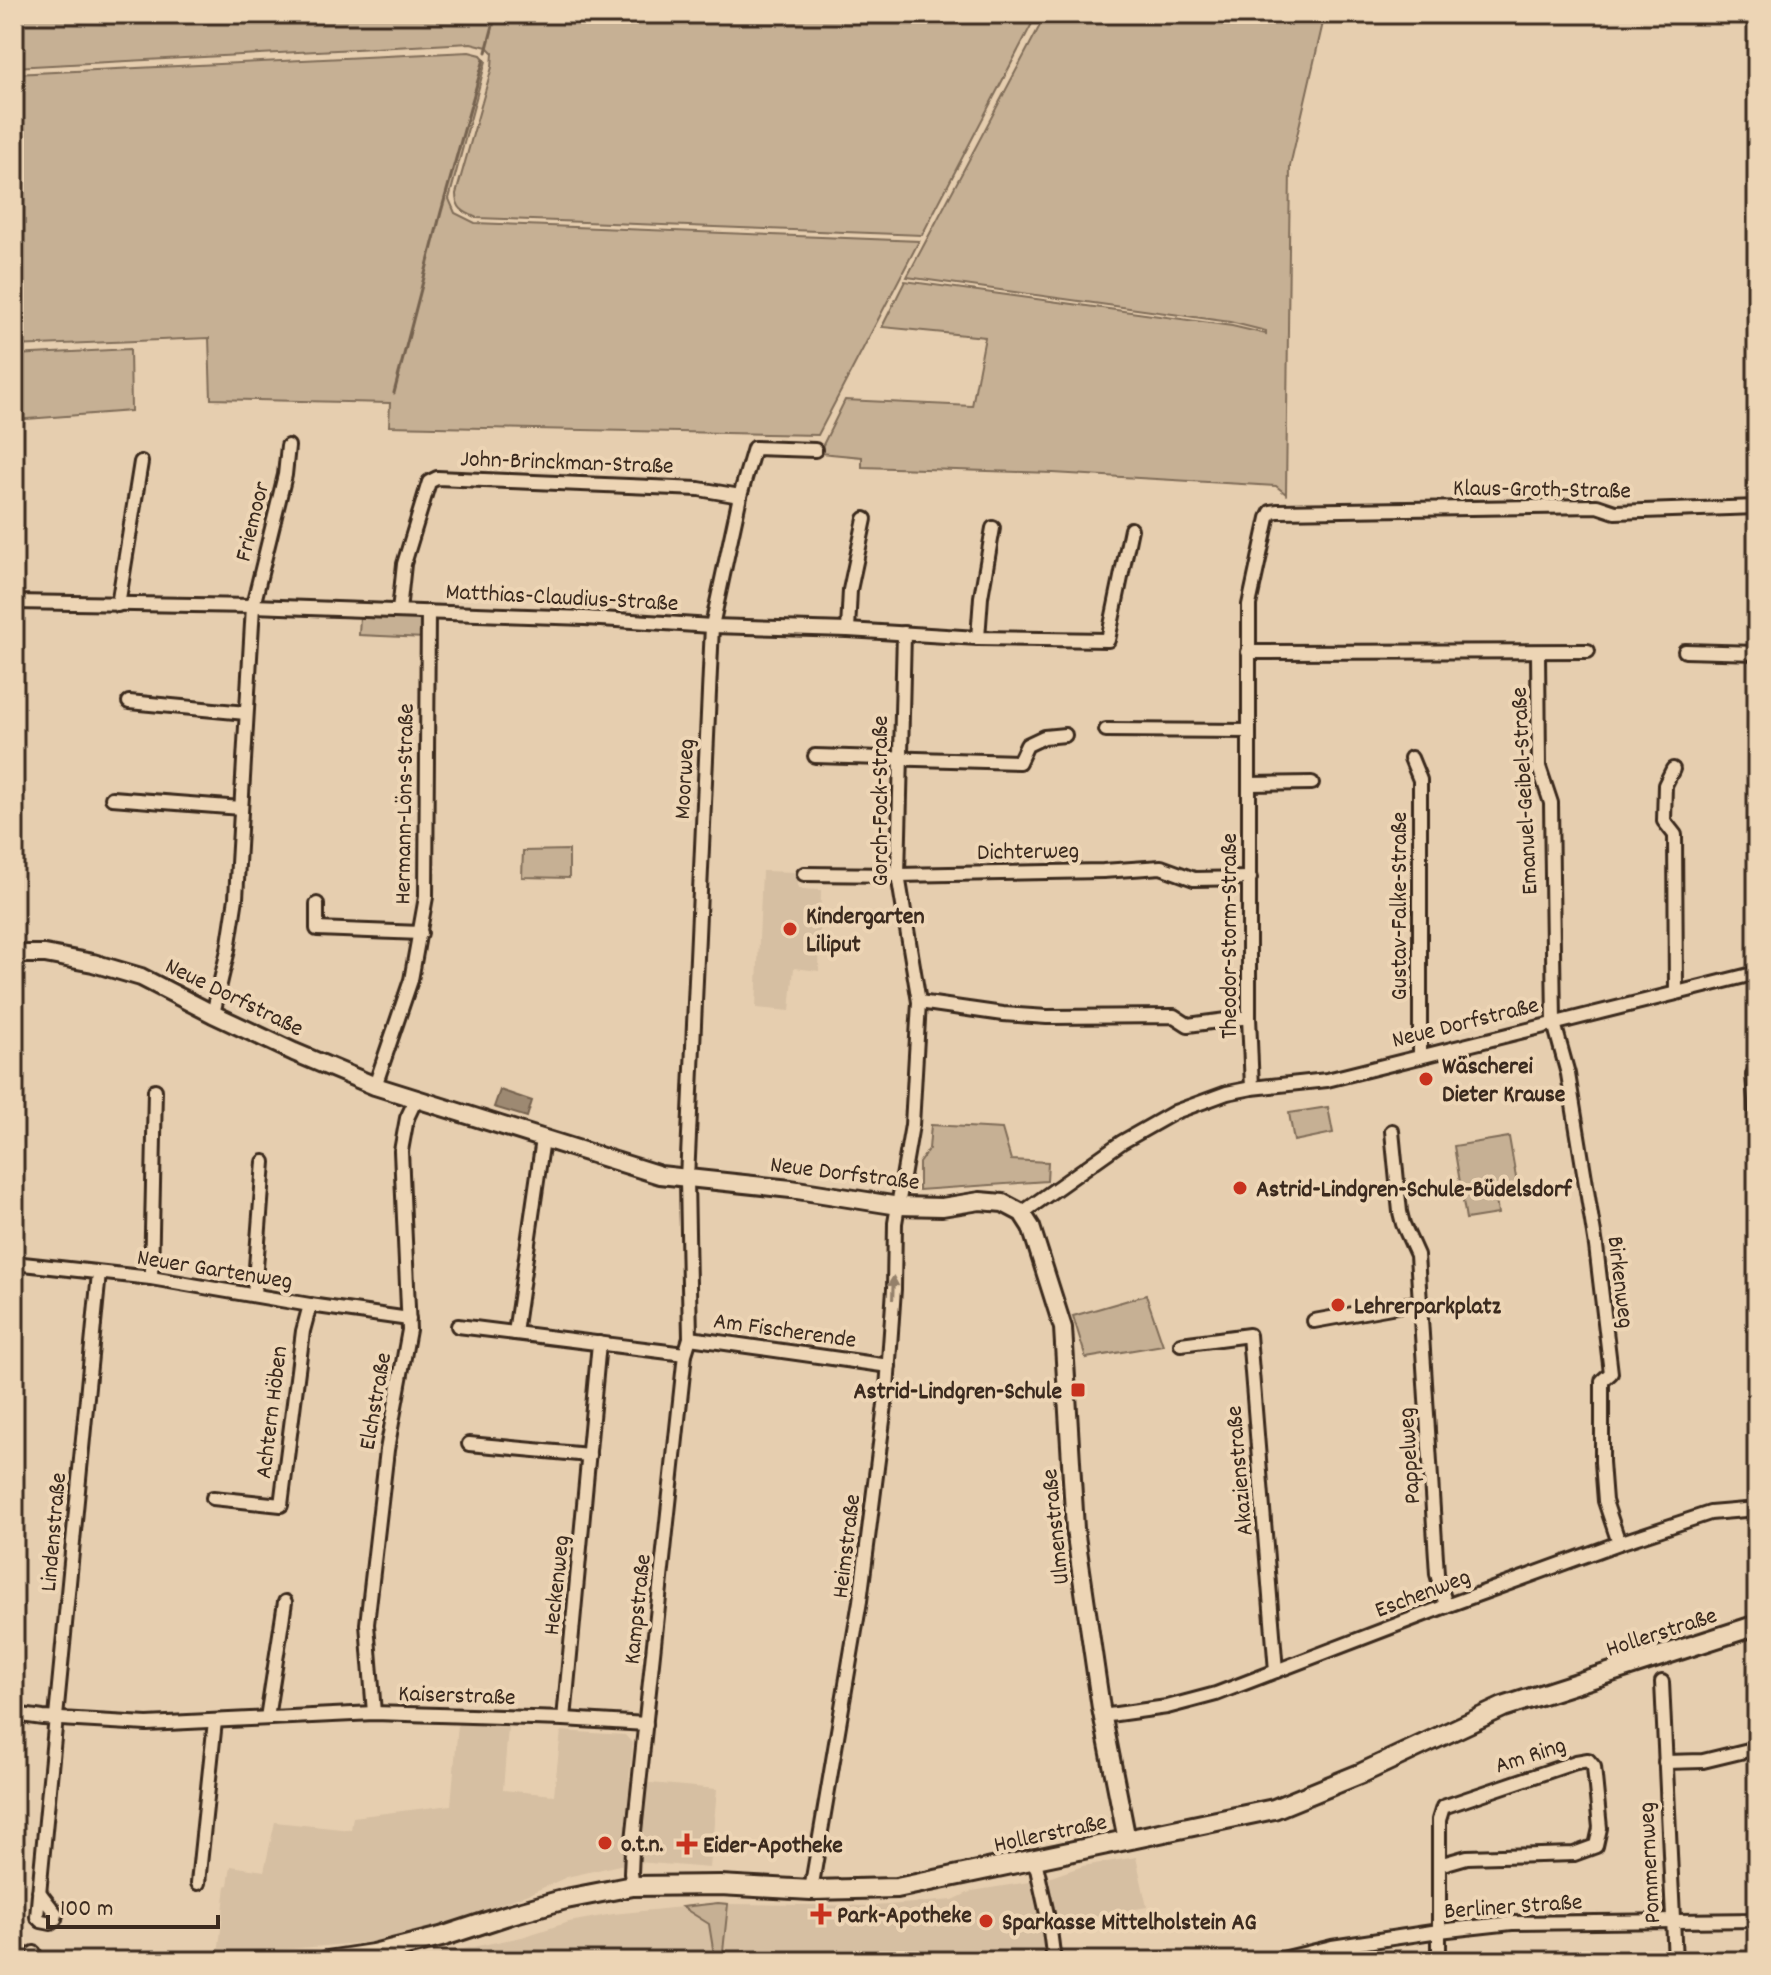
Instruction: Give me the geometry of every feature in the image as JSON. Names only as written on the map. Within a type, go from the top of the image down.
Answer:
[{"type":"main road","name":"Hollerstraße","points":[[327,1961],[373,1954],[566,1899],[633,1886],[720,1885],[811,1890],[897,1888],[1274,1809],[1362,1773],[1503,1707],[1757,1625]]},
{"type":"street","name":"Friemoor","points":[[213,1014],[236,898],[253,606],[285,475],[288,446]]},
{"type":"street","name":"Moorweg","points":[[687,1179],[712,626],[740,496],[754,448],[815,450]]},
{"type":"street","points":[[118,605],[141,462]]},
{"type":"street","name":"John-Brinckman-Straße","points":[[399,611],[404,564],[429,482],[437,478],[699,489],[740,496]]},
{"type":"street","name":"Klaus-Groth-Straße","points":[[1278,511],[1597,506],[1615,512],[1757,507]]},
{"type":"street","name":"Theodor-Storm-Straße","points":[[1252,1088],[1249,1017],[1249,605],[1268,518],[1271,512],[1278,511]]},
{"type":"street","points":[[848,630],[850,590],[865,519]]},
{"type":"street","points":[[978,638],[981,597],[993,528]]},
{"type":"street","name":"Matthias-Claudius-Straße","points":[[14,602],[428,612],[978,638],[1108,640],[1131,529]]},
{"type":"street","name":"Hermann-Löns-Straße","points":[[375,1086],[411,980],[426,897],[428,612]]},
{"type":"street","name":"Gorch-Fock-Straße","points":[[899,1206],[912,1125],[919,1002],[898,875],[904,633]]},
{"type":"street","name":"Emanuel-Geibel-Straße","points":[[1248,652],[1588,651]]},
{"type":"street","points":[[1685,651],[1757,653]]},
{"type":"street","name":"Emanuel-Geibel-Straße","points":[[1538,652],[1539,767],[1551,803],[1554,1023]]},
{"type":"street","points":[[129,702],[246,713]]},
{"type":"street","points":[[1106,730],[1249,731]]},
{"type":"street","points":[[815,756],[1019,762],[1027,745],[1044,737],[1065,735]]},
{"type":"street","name":"Gustav-Falke-Straße","points":[[1411,758],[1420,780],[1420,1057]]},
{"type":"street","points":[[1673,769],[1665,785],[1664,821],[1675,835],[1676,992]]},
{"type":"street","points":[[1250,784],[1312,783]]},
{"type":"street","points":[[112,798],[241,808]]},
{"type":"street","name":"Dichterweg","points":[[804,874],[1103,871],[1161,867],[1194,879],[1250,878]]},
{"type":"street","points":[[317,904],[317,929],[421,933]]},
{"type":"street","name":"Neue Dorfstraße","points":[[14,954],[45,954],[93,963],[141,977],[294,1052],[375,1086],[660,1175],[791,1189],[899,1206],[942,1207],[980,1201],[1003,1203],[1022,1213],[1122,1142],[1175,1112],[1227,1093],[1327,1080],[1757,973]]},
{"type":"street","points":[[919,1002],[1032,1016],[1174,1016],[1188,1025],[1249,1017]]},
{"type":"street","name":"Birkenweg","points":[[1554,1023],[1568,1074],[1596,1246],[1611,1367],[1611,1373],[1602,1381],[1605,1501],[1619,1543]]},
{"type":"street","points":[[1757,1066],[1753,1075],[1757,1125]]},
{"type":"street","points":[[151,1278],[155,1090]]},
{"type":"street","name":"Elchstraße","points":[[374,1713],[367,1624],[387,1450],[409,1330],[401,1151],[407,1118],[416,1099]]},
{"type":"street","name":"Pappelweg","points":[[1392,1131],[1400,1212],[1417,1255],[1437,1574],[1446,1606]]},
{"type":"street","points":[[515,1333],[543,1139]]},
{"type":"street","points":[[254,1294],[264,1162]]},
{"type":"street","name":"Am Fischerende","points":[[687,1179],[690,1338],[889,1366]]},
{"type":"street","name":"Heimstraße","points":[[811,1890],[860,1601],[889,1366],[895,1223],[899,1206]]},
{"type":"street","name":"Ulmenstraße","points":[[1022,1213],[1031,1227],[1063,1328],[1075,1529],[1102,1716],[1127,1840]]},
{"type":"street","name":"Neuer Gartenweg","points":[[14,1263],[151,1278],[409,1319]]},
{"type":"street","name":"Lindenstraße","points":[[39,1891],[99,1273]]},
{"type":"street","points":[[1314,1321],[1419,1302]]},
{"type":"street","name":"Achtern Höben","points":[[213,1498],[281,1505],[303,1331],[310,1305]]},
{"type":"street","points":[[458,1326],[685,1354]]},
{"type":"street","name":"Akazienstraße","points":[[1181,1344],[1249,1335],[1276,1671]]},
{"type":"street","name":"Kampstraße","points":[[633,1886],[632,1850],[685,1354],[690,1338]]},
{"type":"street","name":"Heckenweg","points":[[564,1719],[599,1343]]},
{"type":"street","points":[[469,1444],[589,1455]]},
{"type":"street","name":"Eschenweg","points":[[1102,1716],[1167,1707],[1216,1694],[1619,1543],[1710,1513],[1757,1509]]},
{"type":"street","points":[[267,1718],[285,1602]]},
{"type":"street","name":"Pommernweg","points":[[1662,1682],[1675,1961]]},
{"type":"street","name":"Kaiserstraße","points":[[14,1714],[147,1724],[374,1713],[646,1724]]},
{"type":"street","points":[[198,1883],[215,1721]]},
{"type":"street","points":[[1665,1762],[1703,1761],[1757,1748]]},
{"type":"street","name":"Am Ring","points":[[1439,1865],[1467,1857],[1574,1854],[1596,1846],[1600,1828],[1594,1767],[1588,1760],[1576,1762],[1443,1807],[1439,1820],[1439,1865],[1439,1961]]},
{"type":"street","points":[[1035,1860],[1054,1961]]},
{"type":"street","name":"Berliner Straße","points":[[1274,1961],[1332,1947],[1512,1923],[1757,1920]]},
{"type":"shaded area","points":[[14,14],[1037,14],[922,235],[477,218],[462,209],[457,203],[456,194],[492,67],[493,53],[487,47],[471,43],[14,67]]},
{"type":"shaded area","points":[[1046,14],[1325,14],[1290,166],[1286,494],[1276,486],[1053,473],[862,467],[862,457],[819,453],[845,400],[972,406],[985,337],[882,327],[905,281],[1232,326],[1266,334],[1266,331],[1230,322],[907,277]]},
{"type":"shaded area","points":[[469,52],[481,55],[486,61],[449,199],[455,213],[475,223],[919,241],[818,435],[389,426],[390,403],[211,399],[209,338],[14,346],[14,74]]},
{"type":"shaded area","points":[[130,349],[131,411],[14,420],[14,355]]},
{"type":"shaded area","points":[[360,616],[424,617],[425,638],[359,635]]},
{"type":"shaded area","points":[[569,850],[569,878],[522,877],[523,851]]},
{"type":"shaded area","name":"Kindergarten Liliput","points":[[762,871],[798,872],[798,889],[821,890],[819,971],[794,968],[790,1011],[756,1008]]},
{"type":"shaded area","points":[[500,1090],[532,1101],[527,1117],[494,1107]]},
{"type":"shaded area","points":[[1328,1107],[1333,1133],[1294,1141],[1289,1113]]},
{"type":"shaded area","points":[[931,1125],[1002,1129],[1011,1160],[1048,1162],[1047,1181],[919,1190],[919,1163],[929,1149]]},
{"type":"shaded area","points":[[1509,1137],[1518,1189],[1495,1192],[1498,1214],[1466,1219],[1454,1146]]},
{"type":"shaded area","points":[[1146,1295],[1163,1345],[1086,1358],[1073,1316]]},
{"type":"shaded area","points":[[458,1724],[508,1727],[503,1790],[554,1795],[561,1731],[625,1735],[633,1744],[629,1781],[717,1789],[710,1868],[638,1862],[624,1864],[567,1877],[440,1925],[371,1942],[218,1955],[231,1866],[264,1871],[275,1822],[351,1830],[353,1817],[451,1805]]},
{"type":"shaded area","points":[[1136,1857],[1147,1907],[1058,1922],[1063,1961],[722,1961],[728,1904],[874,1906],[953,1900],[972,1891],[1042,1880],[1083,1866]]},
{"type":"shaded area","points":[[728,1904],[722,1961],[715,1961],[709,1924],[682,1907]]},
{"type":"shaded area","points":[[682,1907],[709,1924],[715,1961],[416,1961],[522,1937],[569,1922]]},
{"type":"waterway","points":[[486,52],[496,14]]},
{"type":"waterway","points":[[394,393],[484,59]]},
{"type":"place","name":"Kindergarten Liliput","points":[[790,929]]},
{"type":"place","name":"Wäscherei Dieter Krause","points":[[1426,1079]]},
{"type":"place","name":"Astrid-Lindgren-Schule-Büdelsdorf","points":[[1240,1188]]},
{"type":"place","name":"Lehrerparkplatz","points":[[1338,1305]]},
{"type":"place","name":"Astrid-Lindgren-Schule","points":[[1078,1390]]},
{"type":"place","name":"o.t.n.","points":[[605,1843]]},
{"type":"place","name":"Eider-Apotheke","points":[[687,1844]]},
{"type":"place","name":"Park-Apotheke","points":[[821,1914]]},
{"type":"place","name":"Sparkasse Mittelholstein AG","points":[[986,1921]]}]
